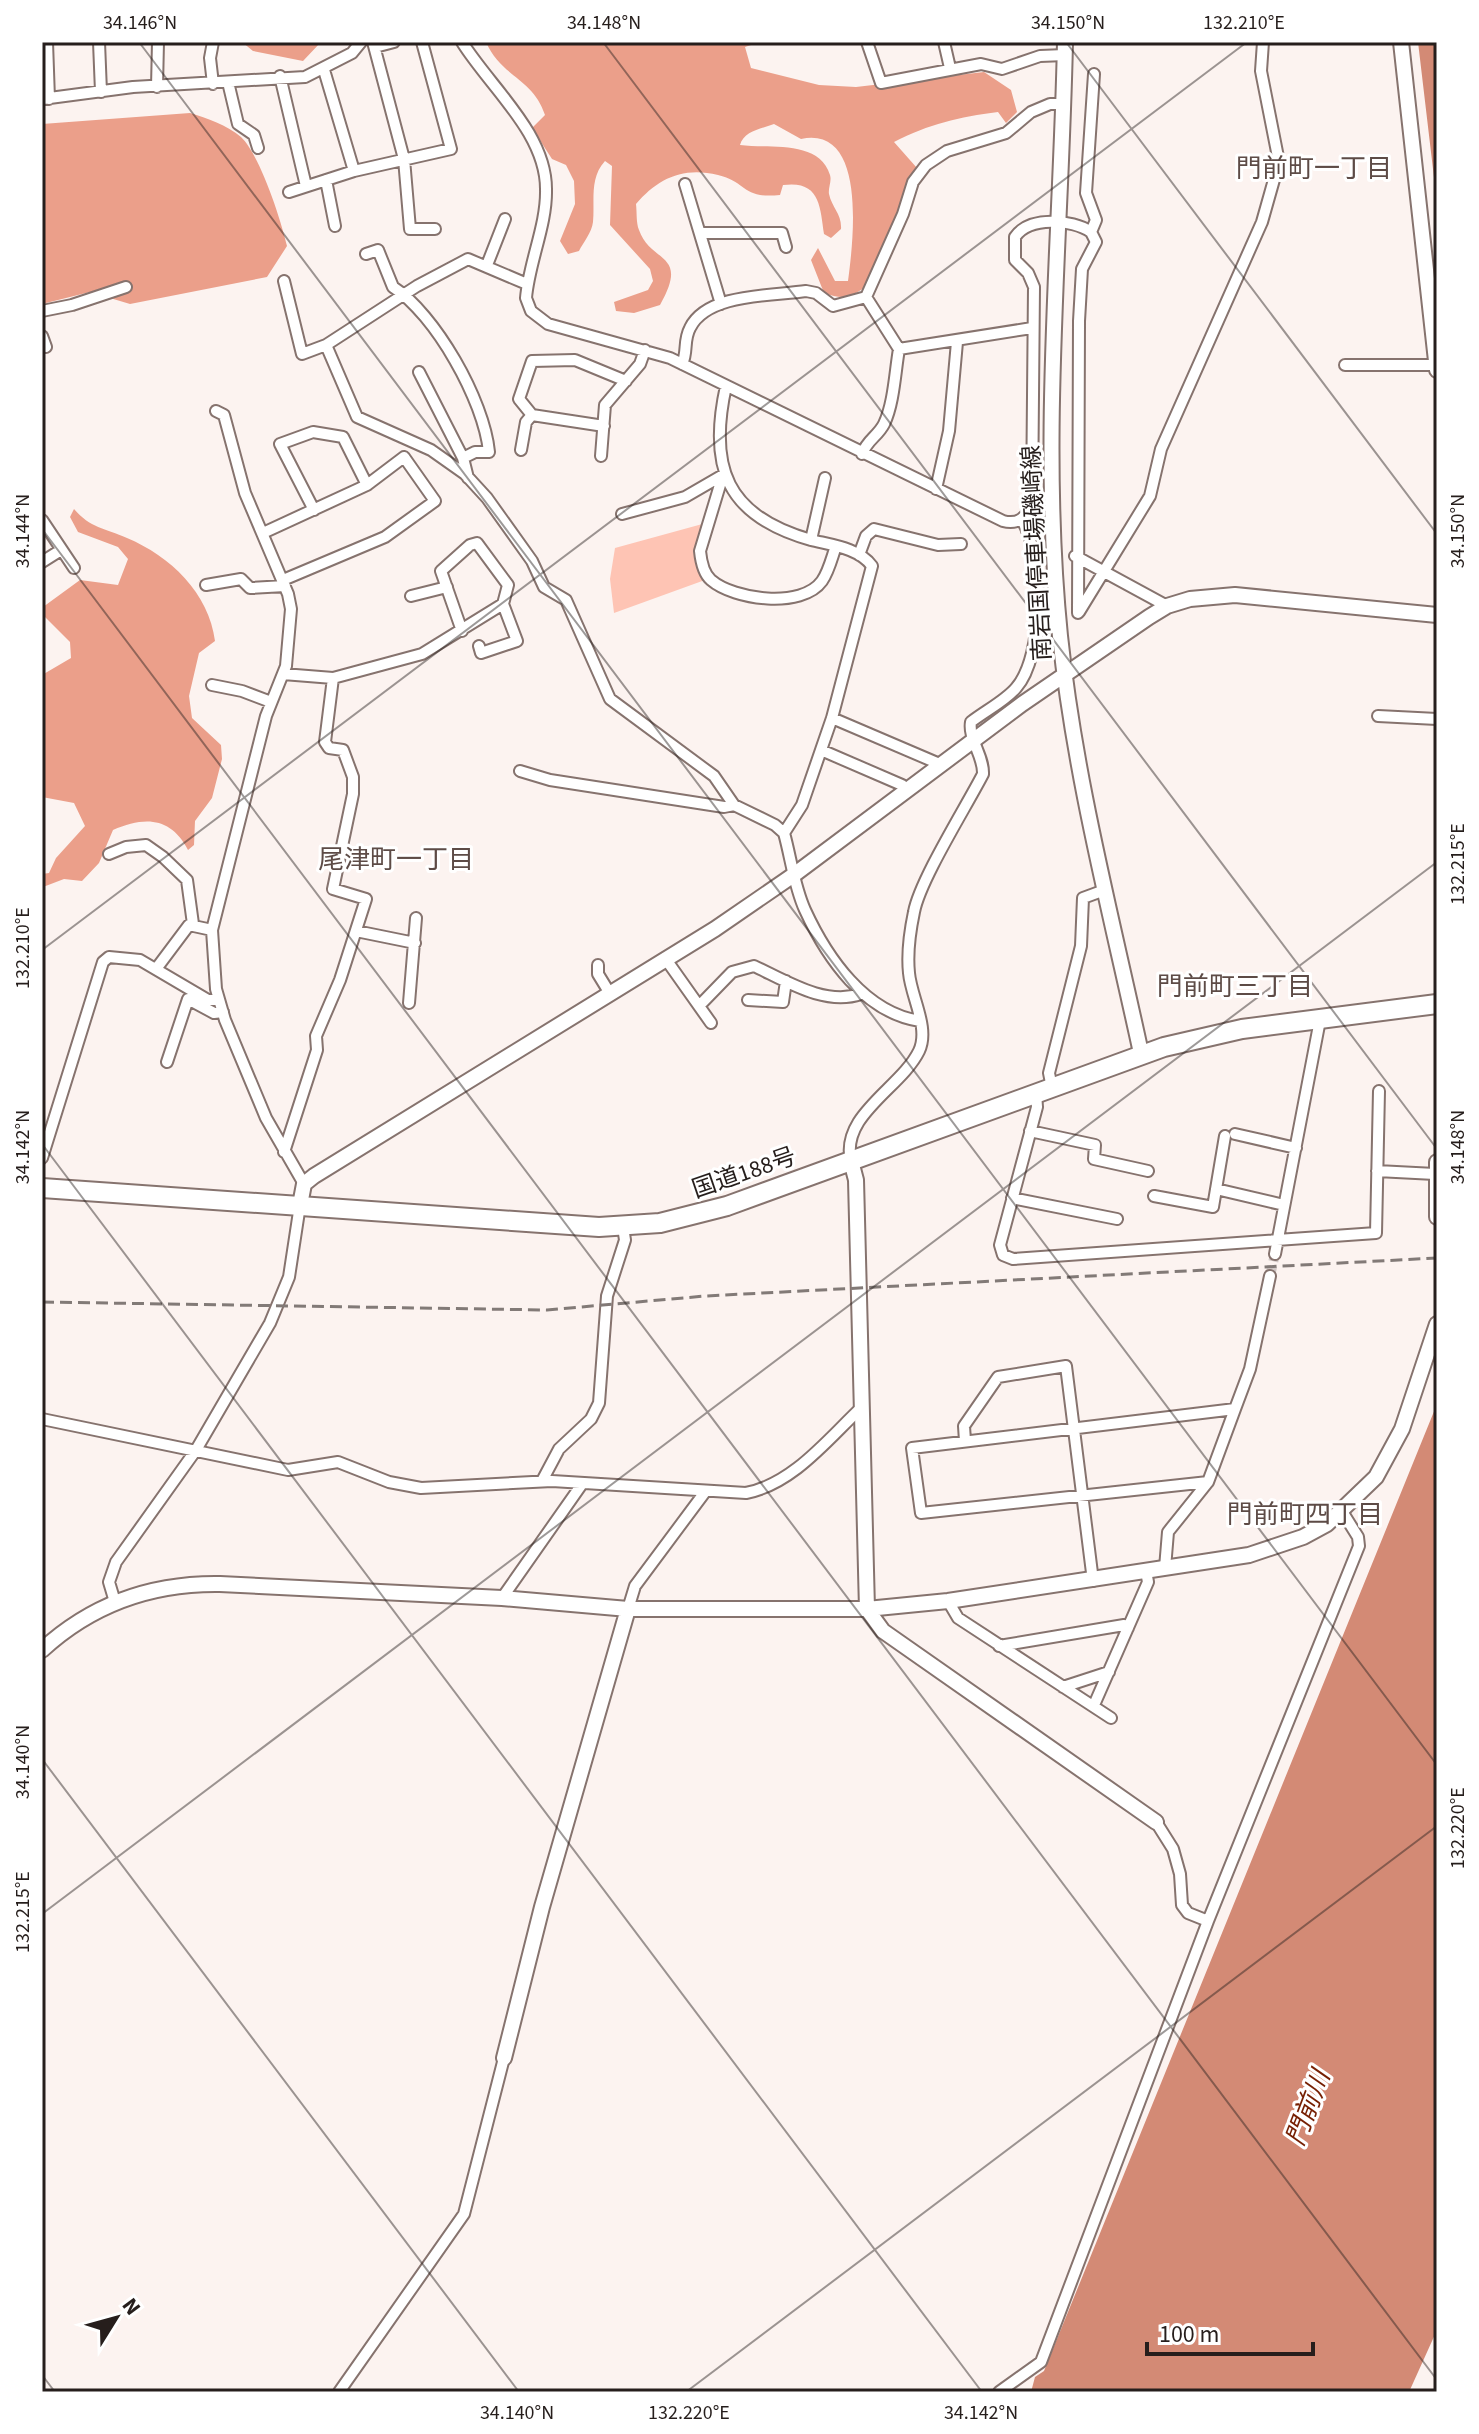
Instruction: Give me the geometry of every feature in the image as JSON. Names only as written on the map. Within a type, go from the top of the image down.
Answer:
[{"type":"highway","name":"国道188号","points":[[42,1188],[623,1227],[696,1216],[1141,1053],[1242,1029],[1437,1004]]},
{"type":"street","points":[[47,42],[45,99],[280,76],[305,77],[324,70],[352,53],[361,42]]},
{"type":"street","points":[[99,42],[101,92]]},
{"type":"street","points":[[157,87],[158,42]]},
{"type":"street","points":[[213,42],[210,58],[213,84]]},
{"type":"street","points":[[394,42],[374,45],[404,159],[410,229],[435,229]]},
{"type":"street","points":[[289,192],[354,171],[451,149],[422,42]]},
{"type":"street","points":[[462,42],[518,120],[543,164],[547,190],[527,284],[526,298],[531,311],[548,324],[645,350],[682,364],[1003,521],[1013,523],[1022,520],[1032,504],[1034,287],[1028,273],[1015,260],[1013,246],[1020,229],[1030,224],[1076,224],[1091,232],[1096,242],[1082,269],[1079,321],[1075,556],[1078,613],[1150,496],[1161,449],[1253,247],[1279,162],[1261,71],[1263,42]]},
{"type":"street","points":[[867,42],[881,83],[981,64],[1002,69],[1065,48]]},
{"type":"street","points":[[944,42],[950,68]]},
{"type":"street","points":[[1345,365],[1437,368],[1401,42]]},
{"type":"street","name":"南岩国停車場磯崎線","points":[[1065,48],[1053,381],[1055,553],[1072,736],[1102,891],[1141,1053]]},
{"type":"street","points":[[324,70],[354,171]]},
{"type":"street","points":[[1091,232],[1096,220],[1086,193],[1094,74]]},
{"type":"street","points":[[280,76],[306,186]]},
{"type":"street","points":[[228,82],[238,124],[254,135],[258,148]]},
{"type":"street","points":[[866,297],[903,214],[913,182],[926,165],[947,151],[1006,133],[1041,108],[1063,104]]},
{"type":"street","points":[[326,180],[335,226]]},
{"type":"street","points":[[685,184],[721,304]]},
{"type":"street","points":[[487,265],[505,219]]},
{"type":"street","points":[[702,233],[782,233],[786,247]]},
{"type":"street","points":[[366,254],[378,250],[393,287],[407,294],[451,353],[487,430],[489,452],[475,452],[463,458]]},
{"type":"street","points":[[284,281],[302,354],[326,345],[468,259],[527,284]]},
{"type":"street","points":[[42,311],[72,305],[126,287]]},
{"type":"street","points":[[682,364],[686,355],[684,343],[691,326],[696,319],[721,304],[806,291],[816,293],[833,306],[866,297]]},
{"type":"street","points":[[862,454],[867,440],[880,432],[886,420],[899,349],[866,297]]},
{"type":"street","points":[[899,349],[1032,328]]},
{"type":"street","points":[[936,489],[949,431],[957,342]]},
{"type":"street","points":[[326,345],[357,417],[431,450],[468,478],[532,561],[544,587],[566,600],[610,699],[714,776],[734,805],[784,833],[816,931],[861,994],[875,1005],[920,1021]]},
{"type":"street","points":[[601,456],[605,405],[640,364],[645,350]]},
{"type":"street","points":[[604,426],[532,415],[519,399],[532,361],[575,360],[619,375],[626,381]]},
{"type":"street","points":[[419,372],[463,458],[468,478]]},
{"type":"street","points":[[726,386],[719,432],[723,475],[700,551],[705,572],[712,581],[757,599],[800,595],[822,581],[836,546]]},
{"type":"street","points":[[115,1602],[109,1582],[116,1562],[196,1450],[278,1308],[289,1277],[304,1184],[266,1118],[219,1000],[212,930],[271,702],[283,674],[291,609],[284,583],[234,461],[230,428],[224,415],[216,411]]},
{"type":"street","points":[[521,450],[526,422],[532,415]]},
{"type":"street","points":[[314,510],[280,444],[313,432],[343,437],[367,485]]},
{"type":"street","points":[[206,585],[241,579],[250,588],[284,583],[385,537],[435,501],[404,457],[367,485],[263,533]]},
{"type":"street","points":[[622,514],[685,497],[723,475]]},
{"type":"street","points":[[723,475],[756,514],[781,530],[859,555],[872,566],[832,718],[802,805],[784,833]]},
{"type":"street","points":[[811,540],[825,478]]},
{"type":"street","points":[[42,520],[74,568]]},
{"type":"street","points":[[1022,520],[1034,548],[1038,629],[1017,687],[971,722],[970,730],[984,763],[983,774],[914,908],[909,973],[923,1038],[920,1050],[856,1127],[847,1146],[856,1180],[867,1609],[883,1631],[1156,1822],[1173,1849],[1180,1874],[1182,1905],[1188,1913],[1208,1921]]},
{"type":"street","points":[[859,555],[866,536],[874,529],[938,545],[961,544]]},
{"type":"street","points":[[462,631],[441,571],[443,566],[477,543],[508,585],[503,604],[517,641],[481,653],[479,646]]},
{"type":"street","points":[[42,562],[61,550]]},
{"type":"street","points":[[1075,556],[1167,606]]},
{"type":"street","points":[[411,596],[447,587]]},
{"type":"street","points":[[304,1184],[795,874],[1065,675],[1167,606],[1210,595],[1235,595],[1437,615]]},
{"type":"street","points":[[283,674],[333,678],[422,654],[503,604]]},
{"type":"street","points":[[284,1152],[317,1050],[316,1036],[366,899],[333,889],[353,777],[343,750],[329,748],[325,742],[333,678]]},
{"type":"street","points":[[212,685],[242,691],[271,702]]},
{"type":"street","points":[[1378,716],[1437,719]]},
{"type":"street","points":[[832,718],[942,765]]},
{"type":"street","points":[[821,750],[902,785],[907,791]]},
{"type":"street","points":[[520,771],[550,780],[724,807],[734,805]]},
{"type":"street","points":[[109,854],[126,847],[146,845],[187,880],[193,924],[156,969]]},
{"type":"street","points":[[1102,891],[1083,898],[1081,946],[1000,1245],[1003,1255],[1013,1259],[1376,1233],[1379,1091]]},
{"type":"street","points":[[409,1003],[416,918]]},
{"type":"street","points":[[193,924],[212,930]]},
{"type":"street","points":[[356,931],[415,943]]},
{"type":"street","points":[[42,1158],[103,962],[109,957],[131,957],[208,1000],[219,1000]]},
{"type":"street","points":[[665,958],[711,1023]]},
{"type":"street","points":[[598,965],[598,974],[609,992]]},
{"type":"street","points":[[699,1006],[732,972],[754,966],[823,997],[839,999],[861,994]]},
{"type":"street","points":[[748,1000],[783,1002],[786,981]]},
{"type":"street","points":[[167,1062],[188,999],[214,1013],[223,1012]]},
{"type":"street","points":[[1275,1254],[1320,1020]]},
{"type":"street","points":[[1030,1131],[1095,1145],[1094,1159],[1148,1171]]},
{"type":"street","points":[[1154,1196],[1213,1207],[1230,1135],[1296,1148]]},
{"type":"street","points":[[1377,1171],[1436,1168],[1437,1217]]},
{"type":"street","points":[[1216,1189],[1284,1205]]},
{"type":"street","points":[[1012,1198],[1117,1219]]},
{"type":"street","points":[[542,1481],[559,1449],[591,1419],[599,1403],[607,1296],[625,1240],[623,1227]]},
{"type":"street","points":[[1165,1568],[1168,1532],[1208,1482],[1250,1369],[1270,1276]]},
{"type":"street","points":[[42,1650],[69,1627],[115,1602],[141,1593],[200,1584],[502,1598],[628,1609],[867,1609],[1093,1581],[1249,1555],[1303,1537],[1343,1513],[1376,1477],[1391,1454],[1437,1324]]},
{"type":"street","points":[[965,1441],[964,1426],[998,1377],[1066,1366],[1080,1497],[1093,1581]]},
{"type":"street","points":[[42,1419],[288,1470],[338,1462],[389,1482],[421,1488],[542,1481],[746,1493],[767,1488],[785,1478],[861,1408]]},
{"type":"street","points":[[1208,1482],[921,1513],[912,1448],[1235,1409]]},
{"type":"street","points":[[502,1598],[582,1484]]},
{"type":"street","points":[[339,2392],[464,2214],[542,1907],[635,1586],[705,1492]]},
{"type":"street","points":[[999,2392],[1041,2362],[1208,1921],[1359,1546],[1358,1537],[1343,1513]]},
{"type":"street","points":[[1094,1705],[1148,1582],[1146,1571]]},
{"type":"street","points":[[948,1601],[958,1618],[1111,1718]]},
{"type":"street","points":[[999,1646],[1124,1625],[1128,1628]]},
{"type":"street","points":[[1063,1687],[1109,1672]]},
{"type":"shaded area","points":[[242,42],[321,42],[303,61],[253,51]]},
{"type":"shaded area","points":[[486,42],[760,42],[745,47],[751,68],[819,85],[856,87],[984,72],[1011,90],[1017,112],[1006,123],[998,112],[970,116],[932,126],[894,142],[917,168],[865,287],[845,297],[824,293],[811,260],[818,248],[835,281],[848,281],[853,216],[847,168],[837,150],[822,140],[801,139],[774,124],[754,131],[740,145],[791,148],[815,156],[824,164],[830,177],[829,194],[841,229],[831,238],[824,234],[816,197],[804,187],[783,185],[780,195],[767,196],[751,192],[718,175],[693,172],[672,177],[662,181],[636,204],[638,227],[645,241],[670,267],[668,288],[660,305],[634,313],[616,311],[614,302],[648,290],[653,281],[650,269],[610,225],[612,166],[605,161],[597,175],[591,230],[579,251],[568,254],[560,241],[575,204],[574,181],[566,165],[552,159],[532,128],[545,115],[540,103],[492,54]]},
{"type":"shaded area","points":[[190,113],[223,125],[241,137],[255,158],[275,205],[287,246],[267,277],[130,304],[90,292],[42,304],[42,124]]},
{"type":"shaded area","points":[[74,509],[92,524],[158,555],[185,578],[205,607],[215,641],[199,653],[189,696],[192,718],[221,745],[222,759],[212,798],[195,821],[194,845],[188,850],[174,831],[165,825],[146,821],[125,825],[113,830],[99,863],[82,881],[64,879],[43,887],[42,874],[49,873],[56,858],[85,826],[74,803],[42,797],[42,675],[71,658],[70,642],[42,614],[43,607],[80,580],[118,585],[128,559],[118,547],[78,532],[70,517]]},
{"type":"shaded area","points":[[706,523],[698,552],[705,580],[614,613],[610,579],[615,548]]},
{"type":"water","points":[[1418,42],[1437,42],[1437,203]]},
{"type":"water","name":"門前川","points":[[1437,1404],[1437,2330],[1409,2392],[1031,2392],[1035,2377],[1044,2371]]},
{"type":"tunnel","points":[[1270,1276],[1275,1254]]},
{"type":"railway","points":[[42,1302],[547,1310],[705,1296],[1437,1258]]},
{"type":"district","name":"門前町一丁目","points":[[1314,168]]},
{"type":"district","name":"尾津町一丁目","points":[[396,859]]},
{"type":"district","name":"門前町三丁目","points":[[1235,986]]},
{"type":"district","name":"門前町四丁目","points":[[1305,1514]]}]
